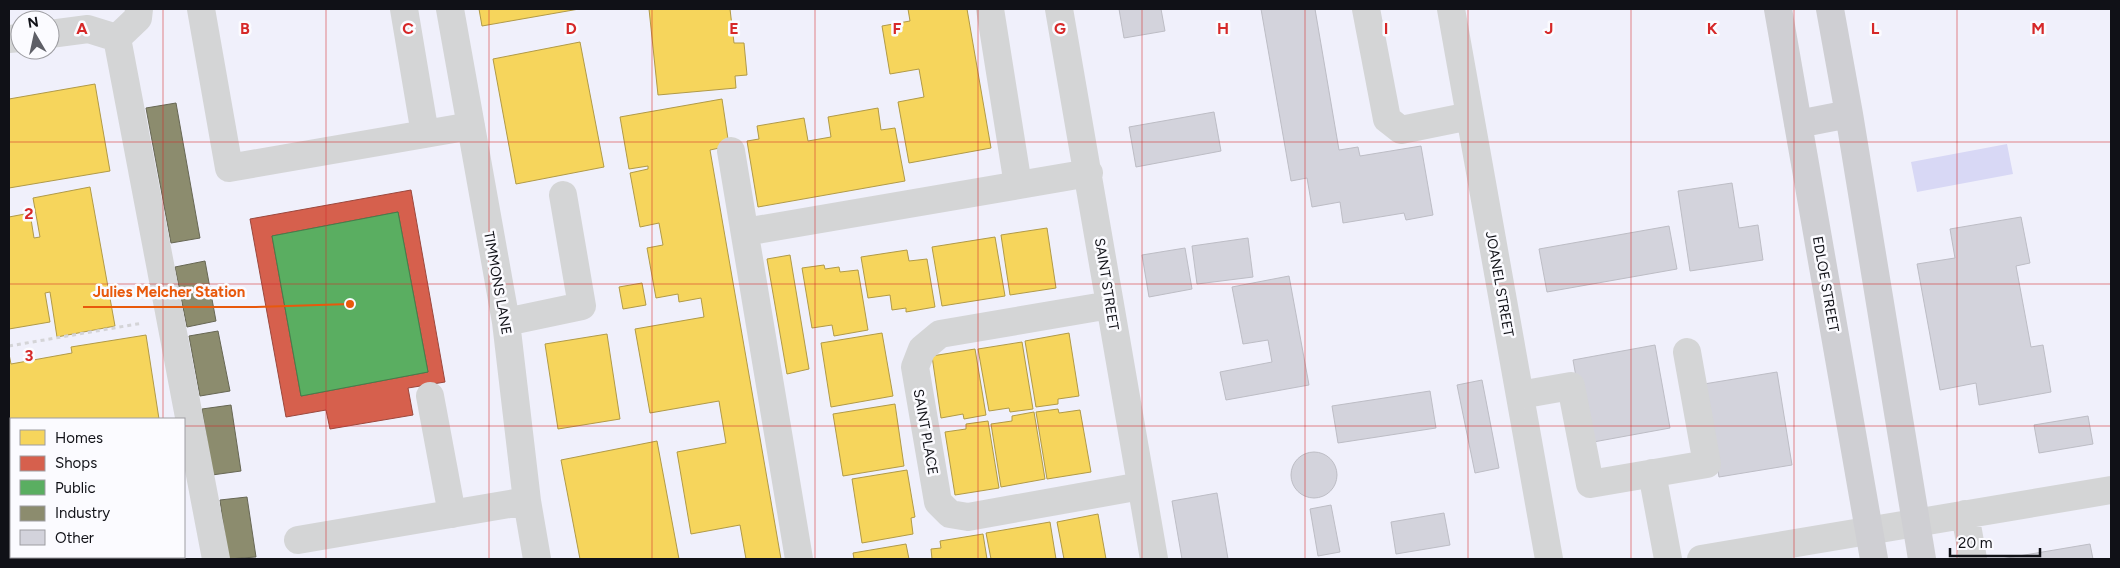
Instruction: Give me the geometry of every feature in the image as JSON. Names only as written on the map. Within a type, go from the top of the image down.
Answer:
[{"type":"main road","name":"EDLOE STREET","points":[[1778,9],[1874,559]]},
{"type":"main road","points":[[1830,9],[1922,559]]},
{"type":"main road","points":[[1798,124],[1849,114]]},
{"type":"street","points":[[117,38],[138,18],[139,9]]},
{"type":"street","points":[[201,9],[228,168],[471,126]]},
{"type":"street","points":[[404,9],[425,134]]},
{"type":"street","name":"TIMMONS LANE","points":[[450,9],[506,322],[527,501],[537,559]]},
{"type":"street","points":[[990,9],[1018,185]]},
{"type":"street","name":"SAINT STREET","points":[[1059,9],[1089,173],[1154,559]]},
{"type":"street","points":[[1366,9],[1387,120],[1401,130],[1470,116]]},
{"type":"street","name":"JOANEL STREET","points":[[1451,9],[1549,559]]},
{"type":"street","points":[[60,33],[88,29],[117,38]]},
{"type":"street","points":[[117,38],[216,559]]},
{"type":"street","points":[[731,151],[799,559]]},
{"type":"street","points":[[745,232],[1089,173]]},
{"type":"street","points":[[506,322],[582,306],[563,195]]},
{"type":"street","name":"SAINT PLACE","points":[[1110,305],[940,334],[922,349],[916,367],[938,502],[950,514],[968,517],[1141,486]]},
{"type":"street","points":[[1520,395],[1571,386],[1590,484],[1707,464],[1687,352]]},
{"type":"street","points":[[430,396],[452,514]]},
{"type":"street","points":[[1652,473],[1668,559]]},
{"type":"street","points":[[1702,559],[2111,490]]},
{"type":"street","points":[[298,540],[527,501]]},
{"type":"street","points":[[1965,514],[1973,559]]},
{"type":"path","points":[[9,346],[171,319]]},
{"type":"water","points":[[2007,144],[2013,174],[1917,192],[1911,162]]},
{"type":"building: Homes","points":[[479,9],[579,9],[482,26]]},
{"type":"building: Homes","points":[[649,9],[730,9],[734,43],[744,43],[747,75],[735,76],[736,88],[658,95]]},
{"type":"building: Homes","points":[[908,9],[967,9],[991,148],[909,163],[898,102],[924,97],[919,69],[890,74],[882,26],[910,21]]},
{"type":"building: Homes","points":[[580,42],[604,167],[516,184],[493,59]]},
{"type":"building: Homes","points":[[95,84],[110,171],[9,188],[9,99]]},
{"type":"building: Homes","points":[[722,99],[729,146],[710,150],[781,559],[746,559],[740,525],[691,534],[677,452],[726,443],[719,401],[650,413],[635,329],[704,317],[701,298],[679,302],[678,294],[656,298],[647,248],[663,245],[659,223],[640,227],[630,173],[648,169],[648,166],[629,169],[620,117]]},
{"type":"building: Homes","points":[[878,108],[881,130],[895,128],[905,181],[758,207],[747,141],[759,139],[757,126],[804,118],[808,141],[831,137],[828,117]]},
{"type":"building: Homes","points":[[90,187],[115,326],[57,337],[50,292],[45,293],[50,322],[9,329],[9,217],[30,213],[34,238],[40,237],[33,198]]},
{"type":"building: Homes","points":[[1047,228],[1056,288],[1010,295],[1001,235]]},
{"type":"building: Homes","points":[[995,237],[1005,296],[942,306],[932,247]]},
{"type":"building: Homes","points":[[907,250],[909,261],[927,259],[935,307],[906,312],[906,308],[892,310],[890,295],[868,298],[861,257]]},
{"type":"building: Homes","points":[[790,255],[809,369],[787,374],[767,259]]},
{"type":"building: Homes","points":[[824,265],[825,269],[839,267],[840,272],[858,270],[868,330],[834,336],[832,325],[812,328],[802,268]]},
{"type":"building: Homes","points":[[642,283],[646,305],[623,309],[619,287]]},
{"type":"building: Homes","points":[[882,333],[893,396],[831,407],[821,343]]},
{"type":"building: Homes","points":[[1069,333],[1079,396],[1058,399],[1058,404],[1036,407],[1025,341]]},
{"type":"building: Homes","points":[[607,334],[620,419],[558,429],[545,344]]},
{"type":"building: Homes","points":[[146,335],[159,418],[10,418],[9,455],[9,354],[11,364],[72,353],[71,347]]},
{"type":"building: Homes","points":[[1022,342],[1033,409],[1010,412],[1009,408],[989,411],[978,349]]},
{"type":"building: Homes","points":[[975,349],[986,415],[964,419],[963,414],[941,418],[932,356]]},
{"type":"building: Homes","points":[[895,404],[904,466],[843,476],[833,414]]},
{"type":"building: Homes","points":[[1058,409],[1059,413],[1080,410],[1091,472],[1047,479],[1036,412]]},
{"type":"building: Homes","points":[[1034,412],[1045,479],[1001,487],[991,424],[1012,421],[1012,416]]},
{"type":"building: Homes","points":[[988,421],[999,488],[955,495],[945,432],[966,429],[966,424]]},
{"type":"building: Homes","points":[[657,441],[679,559],[580,559],[561,460]]},
{"type":"building: Homes","points":[[907,470],[915,517],[911,518],[913,534],[862,543],[852,479]]},
{"type":"building: Homes","points":[[10,480],[10,558],[94,559],[9,559]]},
{"type":"building: Homes","points":[[1098,514],[1106,559],[1064,559],[1057,522]]},
{"type":"building: Homes","points":[[1050,522],[1056,559],[991,559],[986,533]]},
{"type":"building: Homes","points":[[983,534],[987,559],[932,559],[931,549],[941,548],[940,541]]},
{"type":"building: Homes","points":[[906,544],[909,559],[854,559],[853,553]]},
{"type":"building: Homes","points":[[98,558],[158,558],[158,559]]},
{"type":"building: Shops","points":[[411,190],[445,382],[408,388],[413,415],[330,429],[326,410],[286,417],[250,219]],"holes":[[[398,212],[428,372],[301,396],[272,236]]]},
{"type":"building: Public","points":[[398,212],[428,372],[301,396],[272,236]]},
{"type":"building: Industry","points":[[176,103],[200,238],[171,243],[146,108]]},
{"type":"building: Industry","points":[[205,261],[216,321],[187,327],[175,267]]},
{"type":"building: Industry","points":[[218,331],[230,391],[200,396],[189,336]]},
{"type":"building: Industry","points":[[231,405],[241,471],[212,475],[202,409]]},
{"type":"building: Industry","points":[[247,497],[256,557],[228,559],[220,500]]},
{"type":"building: Other","points":[[1119,9],[1161,9],[1165,31],[1124,38]]},
{"type":"building: Other","points":[[1261,9],[1315,9],[1339,150],[1358,147],[1360,156],[1421,146],[1433,215],[1406,220],[1404,213],[1343,223],[1340,202],[1312,207],[1307,178],[1291,181]]},
{"type":"building: Other","points":[[1214,112],[1221,151],[1136,167],[1129,127]]},
{"type":"building: Other","points":[[1732,183],[1739,228],[1758,225],[1763,260],[1690,271],[1678,191]]},
{"type":"building: Other","points":[[2021,217],[2030,263],[2016,266],[2031,347],[2043,345],[2051,392],[1979,405],[1976,383],[1940,390],[1917,264],[1955,258],[1950,229]]},
{"type":"building: Other","points":[[1669,226],[1677,269],[1547,292],[1539,249]]},
{"type":"building: Other","points":[[1248,238],[1253,277],[1197,284],[1192,246]]},
{"type":"building: Other","points":[[1185,248],[1192,289],[1149,297],[1142,255]]},
{"type":"building: Other","points":[[1289,276],[1309,385],[1226,400],[1220,372],[1272,362],[1268,340],[1243,344],[1232,287]]},
{"type":"building: Other","points":[[1655,345],[1670,428],[1588,443],[1573,360]]},
{"type":"building: Other","points":[[1777,372],[1792,465],[1719,477],[1704,384]]},
{"type":"building: Other","points":[[1482,380],[1499,468],[1475,473],[1457,385]]},
{"type":"building: Other","points":[[1430,391],[1436,428],[1338,443],[1332,406]]},
{"type":"building: Other","points":[[2088,416],[2093,444],[2039,453],[2034,425]]},
{"type":"building: Other","points":[[1319,452],[1331,458],[1336,466],[1336,484],[1331,492],[1323,497],[1309,498],[1297,492],[1292,484],[1291,470],[1297,458],[1305,453]]},
{"type":"building: Other","points":[[1217,493],[1228,559],[1182,559],[1172,501]]},
{"type":"building: Other","points":[[1331,505],[1340,552],[1318,556],[1310,509]]},
{"type":"building: Other","points":[[1444,513],[1450,545],[1396,554],[1391,522]]},
{"type":"building: Other","points":[[2090,544],[2093,559],[2001,559]]},
{"type":"place","name":"Julies Melcher Station","points":[[350,304]]}]
